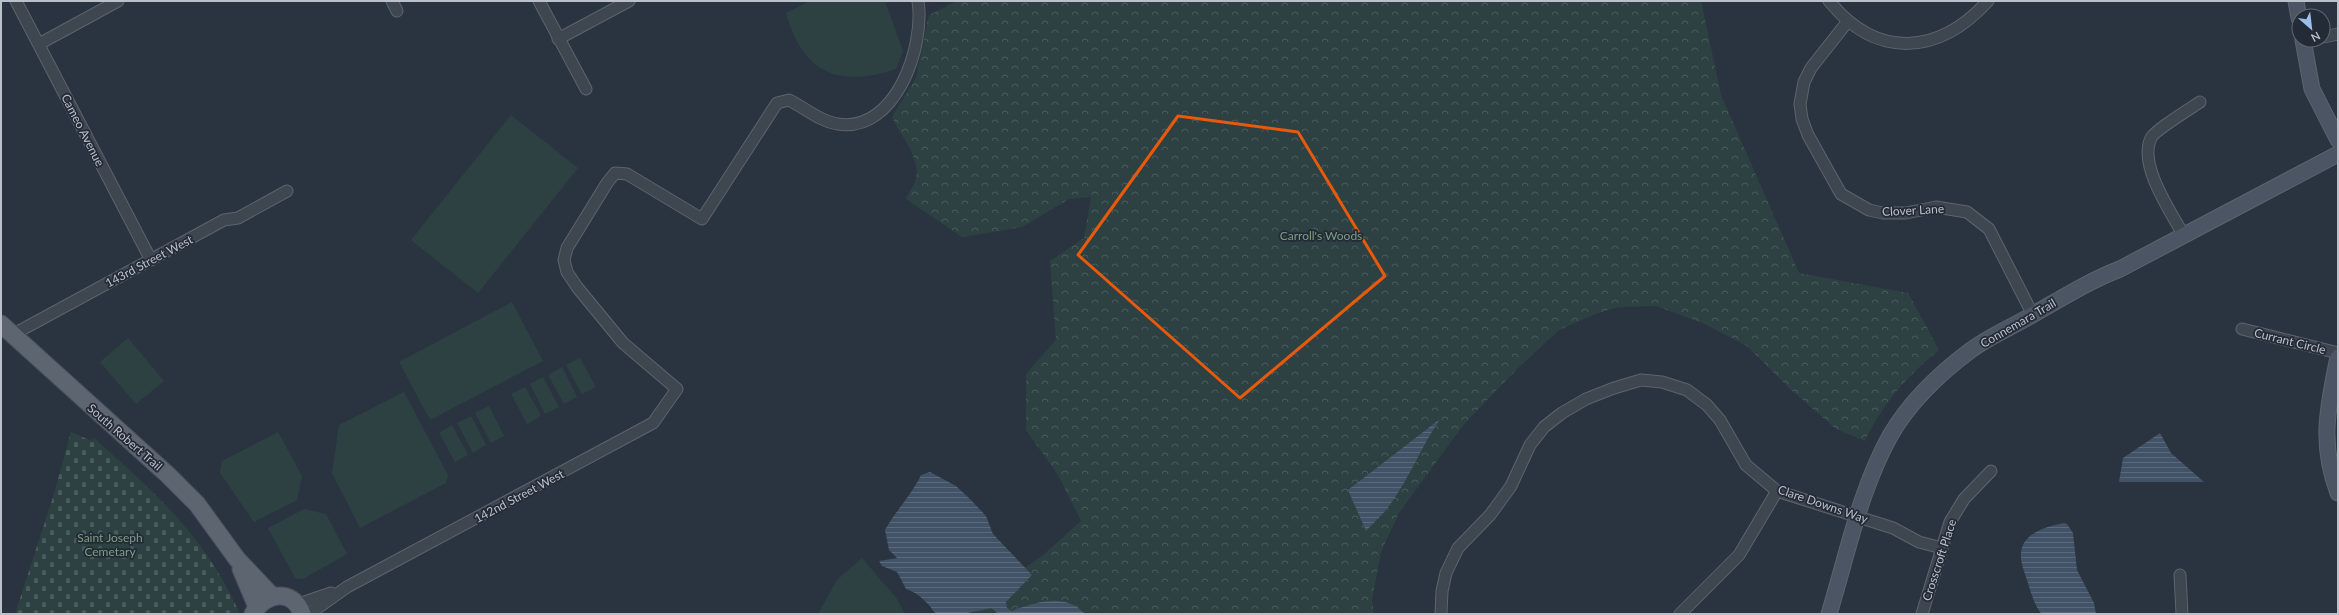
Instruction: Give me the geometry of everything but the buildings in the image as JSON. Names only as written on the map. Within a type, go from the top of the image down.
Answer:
[{"type":"main road","name":"South Robert Trail","points":[[7,330],[168,475],[197,504],[238,559]]},
{"type":"main road","points":[[238,559],[255,610],[272,596]]},
{"type":"main road","points":[[238,559],[272,596],[285,597],[302,611]]},
{"type":"street","name":"Cameo Avenue","points":[[16,1],[151,260]]},
{"type":"street","points":[[39,44],[118,1]]},
{"type":"street","points":[[539,1],[586,89]]},
{"type":"street","points":[[558,39],[629,1]]},
{"type":"street","name":"142nd Street West","points":[[347,587],[654,423],[677,388],[623,343],[567,272],[564,260],[567,248],[607,183],[615,173],[627,174],[702,219],[778,103],[789,100],[826,120],[839,124],[864,122],[884,110],[907,72],[914,53],[920,13],[918,1]]},
{"type":"street","points":[[1829,1],[1848,21],[1864,32],[1883,40],[1896,42],[1923,42],[1936,39],[1961,27],[1973,18],[1988,1]]},
{"type":"street","name":"Clover Lane","points":[[1848,21],[1811,68],[1804,82],[1800,104],[1802,119],[1808,135],[1841,194],[1869,210],[1883,213],[1906,213],[1936,207],[1967,212],[1989,229],[2033,315]]},
{"type":"street","points":[[2308,48],[2312,89],[2338,140]]},
{"type":"street","points":[[2184,236],[2151,173],[2147,151],[2151,137],[2200,102]]},
{"type":"street","name":"Connemara Trail","points":[[1829,614],[1859,516],[1878,463],[1891,436],[1916,402],[1945,372],[1971,349],[2094,279],[2120,269],[2338,154]]},
{"type":"street","name":"143rd Street West","points":[[7,330],[151,260],[224,220],[238,218],[287,191]]},
{"type":"street","name":"Currant Circle","points":[[2242,329],[2338,353]]},
{"type":"street","points":[[2338,357],[2326,415],[2326,445],[2331,475],[2338,492]]},
{"type":"street","name":"Clare Downs Way","points":[[1441,614],[1442,591],[1446,573],[1458,548],[1490,515],[1511,486],[1530,445],[1539,433],[1562,413],[1586,399],[1614,388],[1641,380],[1662,382],[1687,390],[1707,405],[1720,420],[1746,465],[1777,490],[1859,516],[1901,531],[1919,542],[1942,548]]},
{"type":"street","name":"Crosscroft Place","points":[[1922,614],[1950,522],[1957,508],[1990,471]]},
{"type":"street","points":[[1680,614],[1740,555],[1777,490]]},
{"type":"street","points":[[2180,575],[2182,614]]},
{"type":"street","points":[[302,611],[347,587]]},
{"type":"street","points":[[302,611],[347,587]]},
{"type":"highlighted area","points":[[1178,116],[1298,132],[1385,276],[1240,398],[1078,255]]},
{"type":"green space","points":[[810,1],[885,1],[903,51],[896,69],[876,75],[857,77],[841,76],[826,71],[813,63],[802,50],[793,34],[786,13]]},
{"type":"green space","name":"Carroll's Woods","points":[[957,1],[1701,1],[1721,95],[1799,273],[1908,293],[1939,350],[1906,380],[1897,391],[1879,415],[1865,441],[1836,429],[1791,390],[1747,346],[1705,324],[1656,306],[1618,307],[1595,314],[1559,330],[1518,368],[1464,424],[1399,513],[1381,552],[1372,600],[1374,614],[959,614],[1042,556],[1081,521],[1058,475],[1026,430],[1026,374],[1056,340],[1050,261],[1084,238],[1091,197],[1069,199],[1022,227],[962,237],[906,199],[916,179],[917,171],[913,155],[892,117],[916,78],[929,15]]},
{"type":"green space","points":[[511,115],[578,168],[478,293],[411,240]]},
{"type":"green space","points":[[512,302],[543,361],[430,420],[399,362]]},
{"type":"green space","points":[[128,338],[164,381],[136,404],[100,362]]},
{"type":"green space","points":[[580,358],[596,387],[582,394],[566,365]]},
{"type":"green space","points":[[562,367],[577,397],[564,404],[548,375]]},
{"type":"green space","points":[[543,377],[559,407],[545,414],[530,384]]},
{"type":"green space","points":[[525,387],[541,416],[527,424],[511,394]]},
{"type":"green space","points":[[404,392],[448,475],[446,483],[360,528],[332,473],[339,425]]},
{"type":"green space","points":[[489,406],[504,436],[491,443],[475,413]]},
{"type":"green space","points":[[471,416],[486,445],[473,453],[457,423]]},
{"type":"green space","points":[[452,425],[468,455],[455,462],[439,433]]},
{"type":"green space","name":"Saint Joseph Cemetary","points":[[71,432],[92,441],[94,438],[138,478],[177,518],[211,561],[240,614],[15,614],[53,497]]},
{"type":"green space","points":[[278,432],[302,476],[297,500],[254,522],[220,473],[222,461]]},
{"type":"green space","points":[[304,509],[326,514],[347,554],[303,579],[295,578],[268,528]]},
{"type":"green space","points":[[862,558],[897,599],[905,614],[818,614],[837,580]]},
{"type":"water","points":[[1440,419],[1396,496],[1384,513],[1366,531],[1348,490]]},
{"type":"water","points":[[2160,433],[2171,453],[2204,482],[2119,482],[2123,458]]},
{"type":"water","points":[[930,472],[956,486],[970,499],[986,516],[993,534],[1032,575],[1006,602],[1007,608],[1012,611],[1040,602],[1059,601],[1069,603],[1077,607],[1085,614],[998,614],[992,608],[962,614],[936,614],[923,599],[906,589],[897,572],[882,566],[879,561],[897,558],[889,550],[885,530],[913,490],[921,475]]},
{"type":"water","points":[[2064,523],[2067,524],[2073,533],[2077,570],[2094,603],[2096,614],[2042,614],[2037,608],[2032,595],[2021,560],[2022,546],[2026,540],[2037,532],[2051,526]]}]
